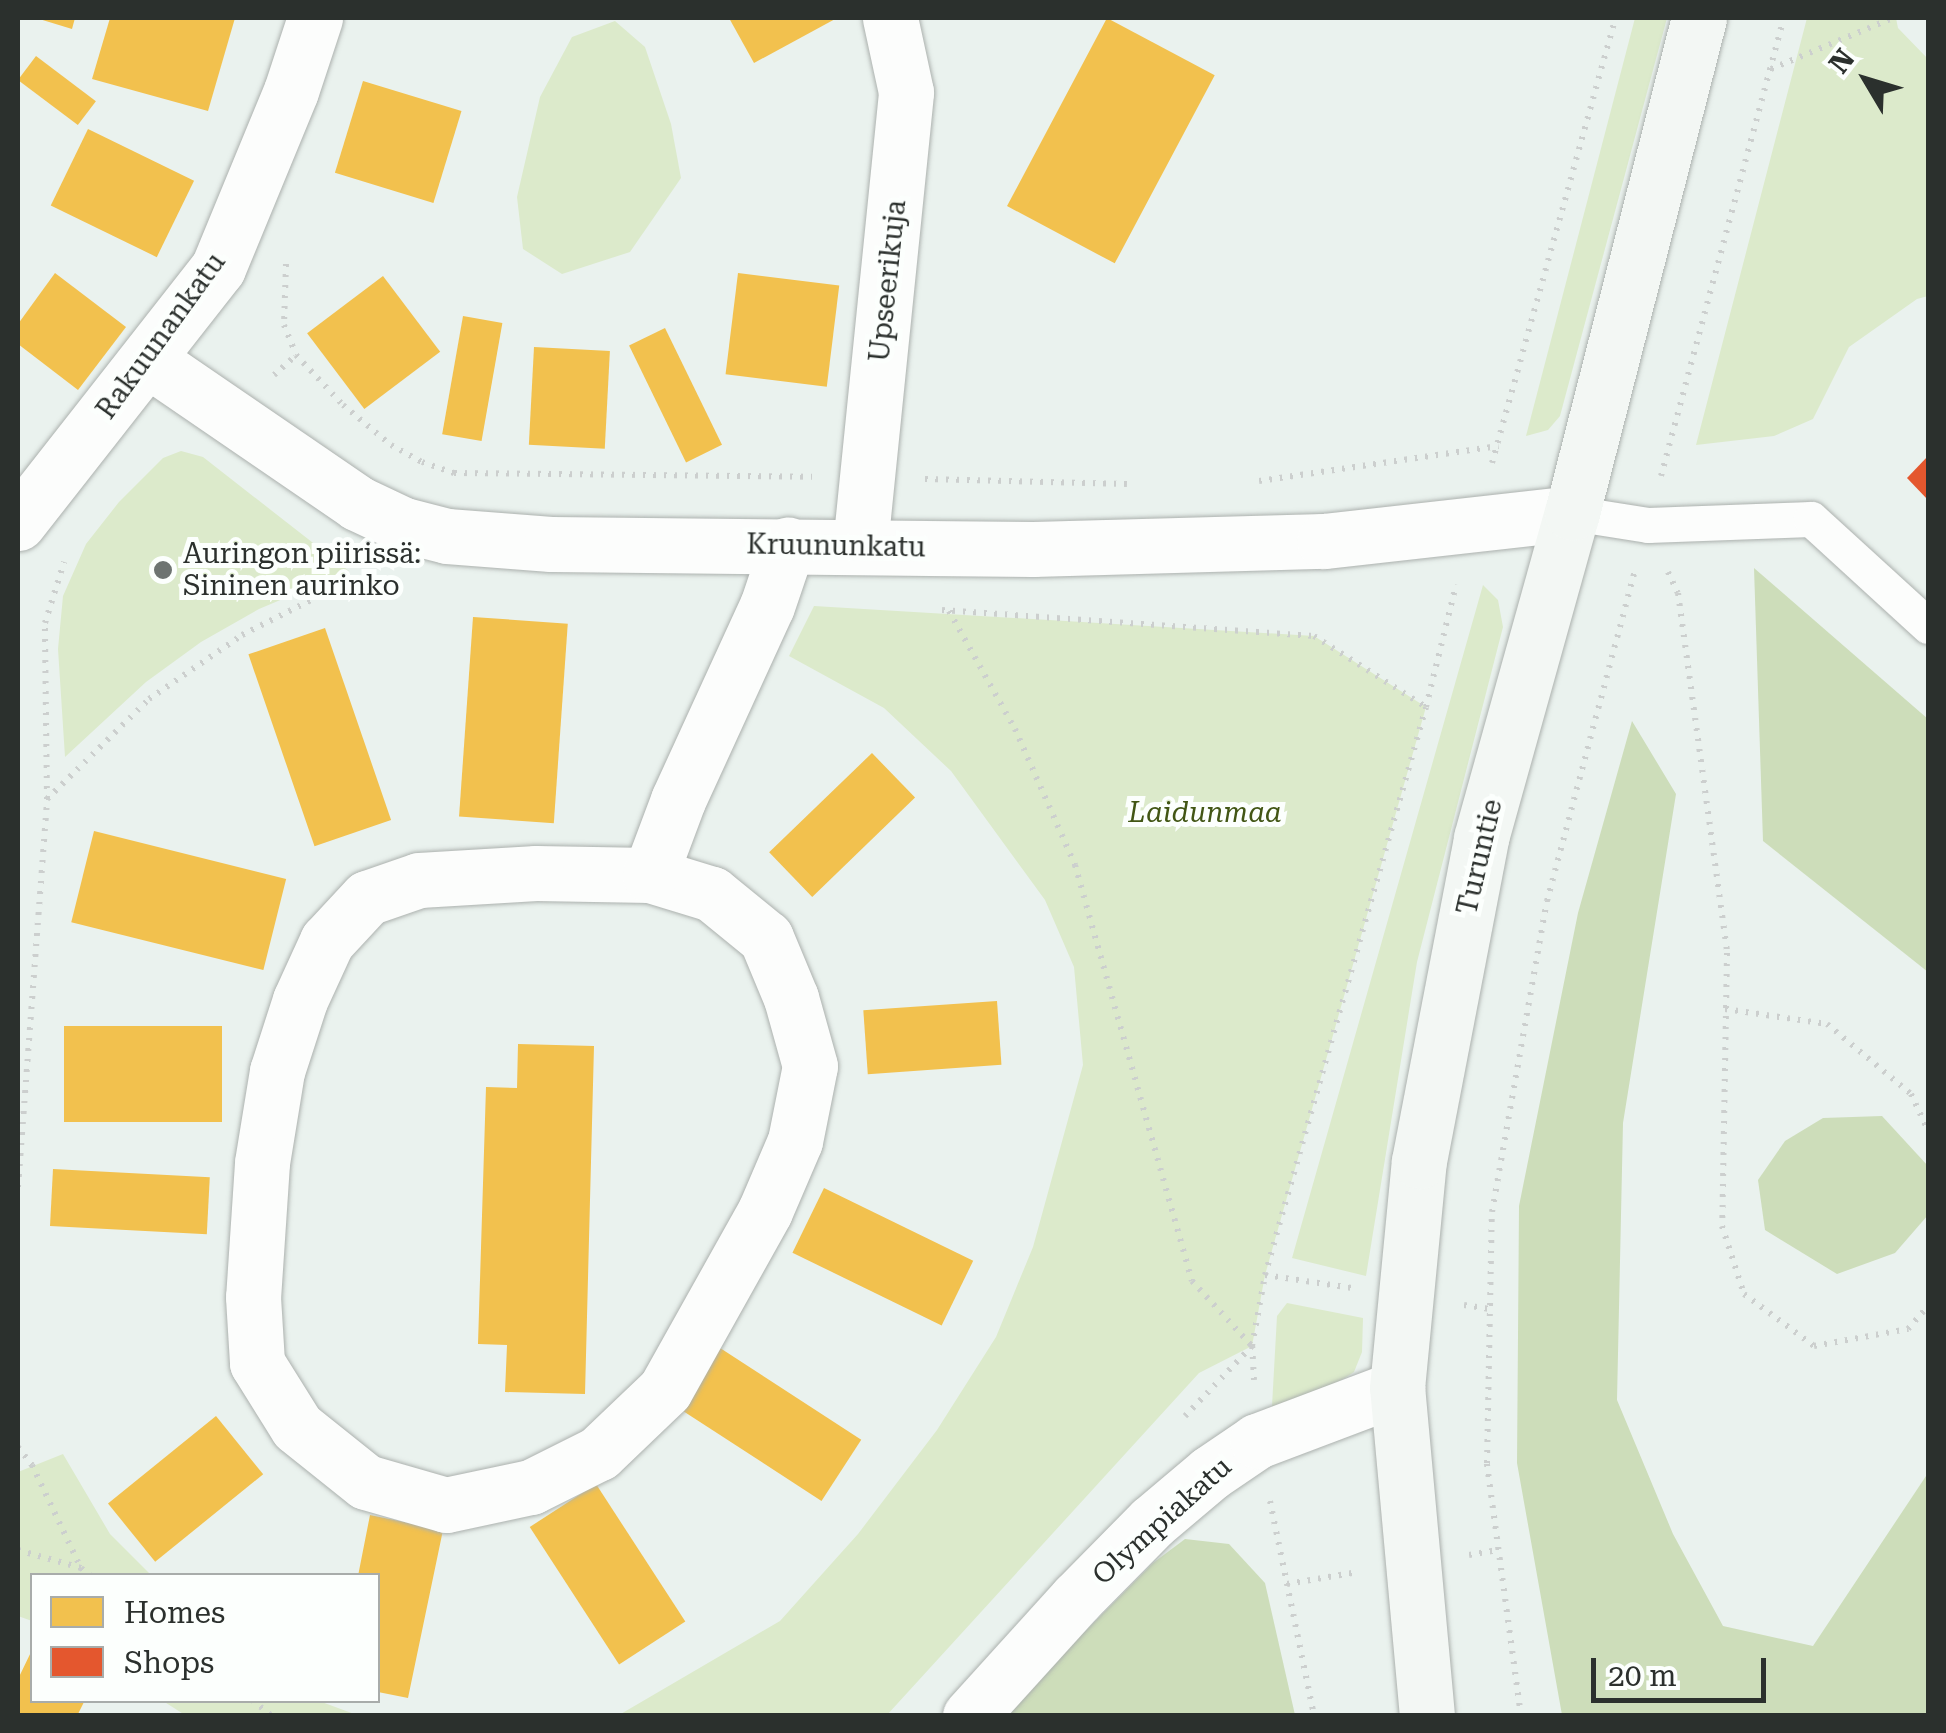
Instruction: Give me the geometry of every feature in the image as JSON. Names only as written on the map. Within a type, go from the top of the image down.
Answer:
[{"type":"main road","name":"Turuntie","points":[[1426,1716],[1397,1388],[1419,1161],[1481,838],[1572,513],[1700,18]]},
{"type":"street","name":"Rakuunankatu","points":[[18,523],[150,361],[218,268],[291,92],[315,18]]},
{"type":"street","name":"Upseerikuja","points":[[860,546],[906,92],[890,18]]},
{"type":"street","name":"Kruununkatu","points":[[150,361],[357,504],[404,525],[447,536],[551,544],[1033,549],[1324,541],[1572,513]]},
{"type":"street","points":[[650,875],[686,783],[767,606],[788,544]]},
{"type":"street","points":[[536,873],[650,875],[712,894],[766,938],[791,998],[810,1066],[795,1141],[765,1211],[664,1390],[599,1453],[531,1487],[446,1505],[366,1482],[297,1428],[257,1363],[253,1297],[262,1163],[277,1070],[320,956],[328,941],[366,898],[419,880],[536,873]]},
{"type":"street","name":"Olympiakatu","points":[[970,1716],[1152,1522],[1257,1440],[1397,1388]]},
{"type":"lane","points":[[1572,513],[1648,525],[1810,519],[1928,626]]},
{"type":"path","points":[[1314,1716],[1257,1440],[1252,1346],[1265,1275],[1426,707],[1471,522],[1498,446],[1615,18]]},
{"type":"path","points":[[1521,1716],[1486,1463],[1492,1212],[1546,901],[1784,18]]},
{"type":"path","points":[[1771,69],[1893,18]]},
{"type":"path","points":[[291,252],[284,270],[284,325],[296,354],[343,405],[390,445],[454,473],[1140,485]]},
{"type":"path","points":[[239,422],[277,371],[296,354]]},
{"type":"path","points":[[1242,483],[1498,446]]},
{"type":"path","points":[[1648,525],[1678,593],[1727,953],[1722,1226],[1744,1294],[1814,1346],[1908,1329],[1928,1306]]},
{"type":"path","points":[[18,1187],[47,800],[45,624],[68,548]]},
{"type":"path","points":[[949,610],[1016,729],[1074,865],[1192,1281],[1252,1346]]},
{"type":"path","points":[[1725,1009],[1827,1024],[1911,1094],[1928,1130]]},
{"type":"path","points":[[1265,1275],[1362,1290]]},
{"type":"path","points":[[18,1447],[32,1465],[81,1568]]},
{"type":"path","points":[[18,1550],[87,1573]]},
{"type":"green space","points":[[1635,18],[1667,18],[1560,416],[1548,430],[1526,436]]},
{"type":"green space","points":[[1807,18],[1896,18],[1898,28],[1928,59],[1928,296],[1917,299],[1849,347],[1813,419],[1774,436],[1696,445]]},
{"type":"green space","points":[[615,21],[645,47],[671,124],[681,178],[630,252],[562,274],[523,249],[517,197],[540,97],[572,37]]},
{"type":"green space","points":[[181,451],[203,457],[349,571],[259,609],[201,642],[146,682],[65,757],[58,649],[63,596],[86,544],[119,502],[163,458]]},
{"type":"green space","points":[[1754,568],[1928,719],[1928,972],[1763,841]]},
{"type":"green space","points":[[1483,585],[1498,600],[1503,627],[1417,962],[1366,1276],[1292,1258]]},
{"type":"green space","name":"Laidunmaa","points":[[814,606],[1314,636],[1426,707],[1265,1275],[1252,1346],[1199,1373],[887,1715],[619,1715],[780,1621],[858,1534],[937,1430],[996,1337],[1033,1247],[1083,1065],[1074,967],[1045,900],[951,771],[884,708],[789,656]]},
{"type":"green space","points":[[1632,721],[1676,794],[1623,1123],[1617,1400],[1673,1534],[1723,1626],[1813,1646],[1928,1473],[1928,1715],[1562,1715],[1517,1463],[1519,1206],[1578,913]]},
{"type":"green space","points":[[1882,1116],[1928,1166],[1928,1215],[1895,1253],[1837,1274],[1765,1230],[1758,1180],[1785,1141],[1823,1118]]},
{"type":"green space","points":[[1287,1303],[1363,1318],[1362,1352],[1354,1372],[1283,1418],[1272,1406],[1277,1316]]},
{"type":"green space","points":[[63,1454],[110,1534],[149,1573],[30,1573],[30,1620],[18,1616],[18,1472]]},
{"type":"green space","points":[[1185,1539],[1229,1544],[1265,1583],[1295,1715],[1001,1716],[1153,1563]]},
{"type":"green space","points":[[166,1703],[324,1703],[357,1715],[185,1715]]},
{"type":"building: Homes","points":[[36,18],[75,18],[72,29]]},
{"type":"building: Homes","points":[[110,18],[235,18],[208,111],[92,79]]},
{"type":"building: Homes","points":[[729,18],[837,18],[754,63]]},
{"type":"building: Homes","points":[[1107,18],[1215,75],[1115,263],[1007,206]]},
{"type":"building: Homes","points":[[36,56],[96,101],[78,125],[18,80]]},
{"type":"building: Homes","points":[[363,81],[461,111],[433,203],[335,173]]},
{"type":"building: Homes","points":[[88,129],[194,181],[157,257],[51,205]]},
{"type":"building: Homes","points":[[55,273],[126,327],[78,390],[18,344],[18,324]]},
{"type":"building: Homes","points":[[738,273],[839,285],[827,387],[726,374]]},
{"type":"building: Homes","points":[[383,276],[440,352],[364,409],[307,333]]},
{"type":"building: Homes","points":[[463,316],[502,323],[482,441],[442,434]]},
{"type":"building: Homes","points":[[665,328],[722,445],[686,462],[629,346]]},
{"type":"building: Homes","points":[[534,347],[610,351],[605,449],[529,445]]},
{"type":"building: Homes","points":[[473,617],[568,624],[554,823],[459,817]]},
{"type":"building: Homes","points":[[325,628],[391,820],[315,846],[248,654]]},
{"type":"building: Homes","points":[[872,753],[915,798],[812,897],[769,852]]},
{"type":"building: Homes","points":[[94,831],[286,879],[263,970],[71,922]]},
{"type":"building: Homes","points":[[997,1001],[1001,1065],[868,1074],[863,1010]]},
{"type":"building: Homes","points":[[64,1026],[222,1026],[222,1122],[64,1122]]},
{"type":"building: Homes","points":[[518,1044],[594,1046],[585,1394],[505,1392],[507,1345],[478,1344],[486,1087],[517,1088]]},
{"type":"building: Homes","points":[[53,1169],[210,1177],[207,1234],[50,1226]]},
{"type":"building: Homes","points":[[824,1188],[973,1261],[942,1325],[792,1253]]},
{"type":"building: Homes","points":[[717,1346],[861,1440],[821,1501],[677,1407]]},
{"type":"building: Homes","points":[[216,1416],[263,1474],[155,1562],[108,1503]]},
{"type":"building: Homes","points":[[596,1484],[685,1622],[619,1665],[530,1527]]},
{"type":"building: Homes","points":[[370,1515],[443,1530],[408,1698],[380,1692],[380,1573],[359,1573]]},
{"type":"building: Homes","points":[[30,1654],[30,1703],[84,1703],[77,1716],[18,1716],[18,1679]]},
{"type":"building: Shops","points":[[1928,456],[1928,500],[1907,478]]},
{"type":"place","name":"Auringon piirissä: Sininen aurinko","points":[[163,570]]}]
